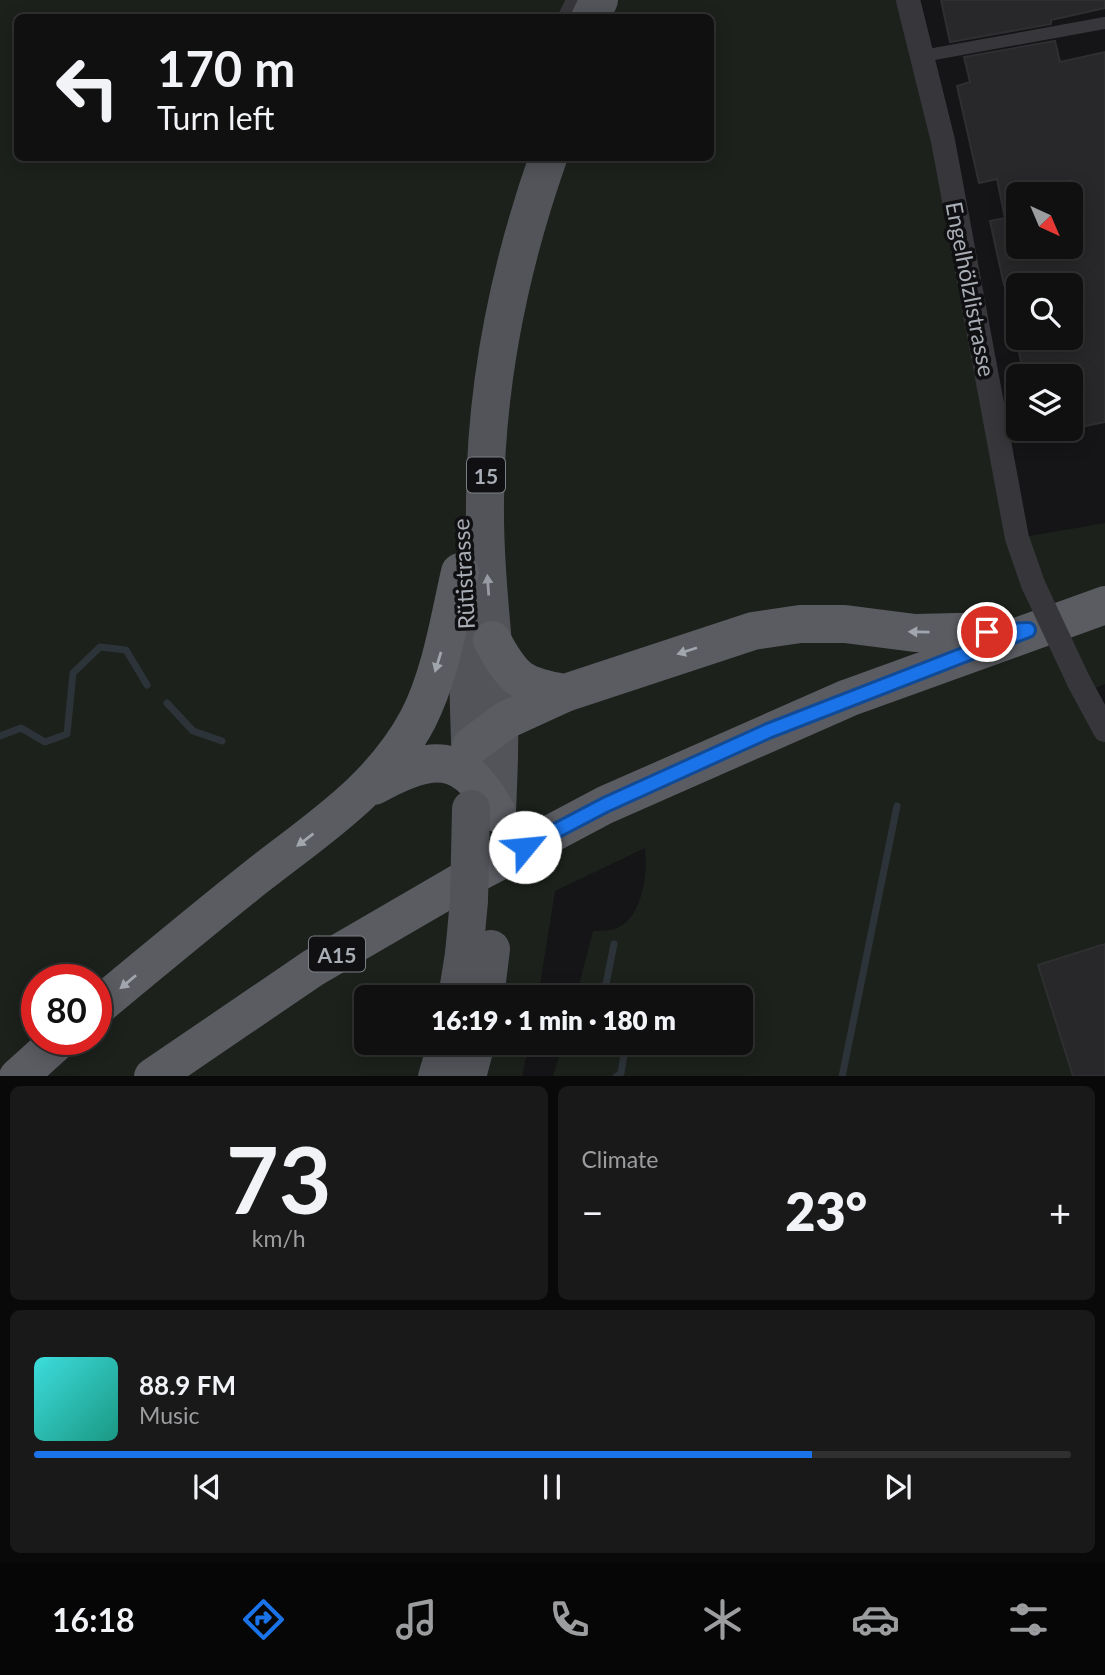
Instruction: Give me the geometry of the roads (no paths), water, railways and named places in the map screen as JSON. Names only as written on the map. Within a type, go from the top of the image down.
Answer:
[{"type":"highway","points":[[366,791],[405,741],[419,717],[444,645],[460,572]]},
{"type":"highway","name":"A15","points":[[153,1076],[303,974],[395,919],[605,805],[848,698],[1028,630],[1105,606]]},
{"type":"highway","points":[[112,995],[366,791],[400,772],[431,762],[446,763],[485,781],[565,693],[709,644],[786,625],[845,624],[915,633],[1028,630]]},
{"type":"highway","points":[[492,640],[512,672],[524,684],[565,693]]},
{"type":"highway","points":[[178,1076],[205,1041]]},
{"type":"highway","points":[[18,1076],[42,1055]]},
{"type":"main road","name":"Rütistrasse","points":[[485,781],[460,572],[459,492],[464,413],[493,263],[524,161]]},
{"type":"main road","name":"Rütistrasse","points":[[483,985],[470,901],[485,781],[492,640],[485,502],[492,376],[514,264],[547,161]]},
{"type":"main road","name":"Rütistrasse","points":[[463,985],[477,951]]},
{"type":"main road","points":[[437,1076],[443,1055]]},
{"type":"main road","points":[[467,1076],[473,1055]]},
{"type":"street","name":"Engelhölzlistrasse","points":[[908,0],[943,142],[1017,538],[1033,584],[1105,730]]},
{"type":"lane","points":[[923,55],[1105,23]]},
{"type":"waterway","points":[[0,736],[21,728],[45,742],[67,734],[73,673],[100,647],[126,650],[147,685]]},
{"type":"waterway","points":[[167,703],[193,731],[222,741]]},
{"type":"waterway","points":[[842,1076],[897,806]]},
{"type":"waterway","points":[[606,985],[614,944]]},
{"type":"waterway","points":[[617,1076],[621,1073],[624,1055]]}]
